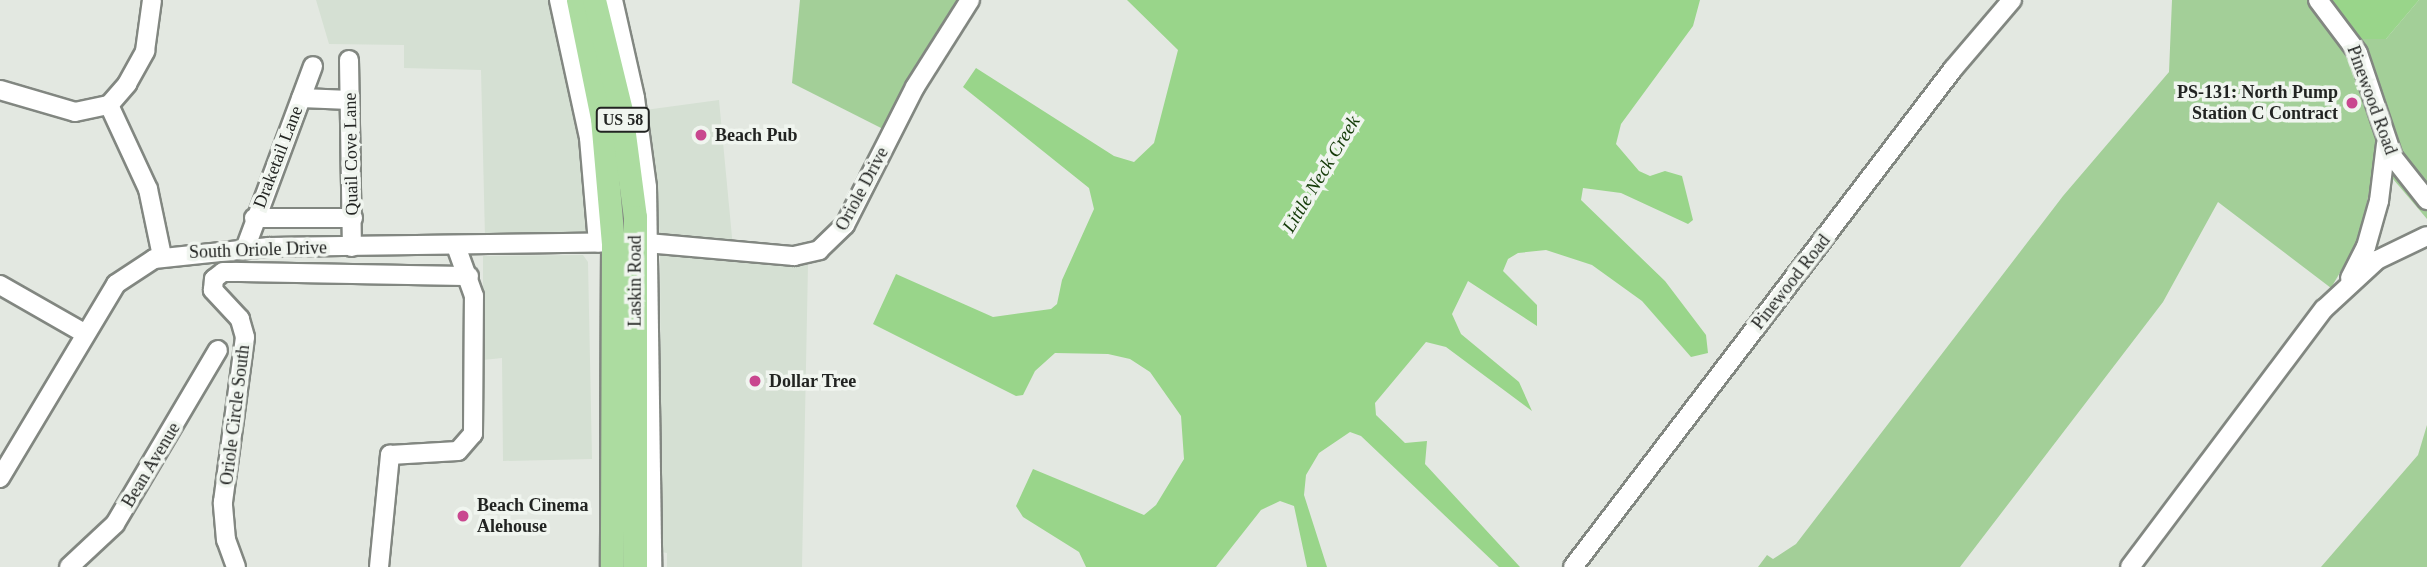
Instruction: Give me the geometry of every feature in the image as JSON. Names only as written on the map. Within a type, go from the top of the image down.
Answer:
[{"type":"main road","name":"Laskin Road","points":[[578,0],[624,243],[612,567]]},
{"type":"main road","name":"Laskin Road","points":[[594,0],[621,110],[635,567]]},
{"type":"street","points":[[0,90],[75,112],[109,105],[127,84],[145,51],[152,0]]},
{"type":"street","name":"Laskin Road","points":[[559,0],[589,138],[624,243],[652,567]]},
{"type":"street","name":"Laskin Road","points":[[613,0],[641,138],[624,243]]},
{"type":"street","name":"Oriole Drive","points":[[624,243],[794,256],[827,246],[845,225],[915,87],[970,0]]},
{"type":"street","name":"Pinewood Road","points":[[1573,567],[1953,68],[2012,0]]},
{"type":"street","name":"Pinewood Road","points":[[2318,0],[2358,53],[2386,141],[2403,174],[2427,200]]},
{"type":"street","name":"Quail Cove Lane","points":[[349,60],[352,247]]},
{"type":"street","name":"Draketail Lane","points":[[244,249],[313,66]]},
{"type":"street","points":[[301,98],[350,100]]},
{"type":"street","points":[[109,105],[148,189],[162,256]]},
{"type":"street","points":[[2130,567],[2344,289],[2366,247],[2379,201],[2386,141]]},
{"type":"street","points":[[254,218],[353,218]]},
{"type":"street","points":[[2344,289],[2377,260],[2427,236]]},
{"type":"street","name":"South Oriole Drive","points":[[0,478],[84,332],[116,284],[140,265],[162,256],[244,249],[624,243]]},
{"type":"street","points":[[379,567],[390,455],[458,450],[473,434],[474,296],[469,276],[456,247]]},
{"type":"street","name":"Oriole Circle South","points":[[236,567],[226,540],[223,502],[245,337],[233,310],[213,290],[214,279],[223,272],[469,276]]},
{"type":"street","points":[[0,285],[84,332]]},
{"type":"street","name":"Bean Avenue","points":[[69,567],[121,515],[218,350]]},
{"type":"shaded area","points":[[316,0],[549,0],[579,130],[590,226],[587,232],[485,238],[481,70],[404,68],[404,45],[329,44]]},
{"type":"shaded area","points":[[800,0],[957,0],[885,130],[792,83]]},
{"type":"shaded area","points":[[2172,0],[2330,0],[2352,27],[2386,39],[2419,0],[2427,0],[2427,219],[2376,159],[2359,240],[2331,288],[2218,202],[2163,302],[1960,567],[1758,567],[1767,555],[1773,559],[1796,544],[2063,196],[2169,72]]},
{"type":"shaded area","points":[[719,100],[734,258],[808,265],[802,567],[667,567],[667,553],[661,552],[660,234],[645,110]]},
{"type":"shaded area","points":[[583,255],[588,262],[592,459],[503,461],[502,358],[483,360],[483,256]]},
{"type":"shaded area","points":[[2427,425],[2427,567],[2321,567],[2418,455]]},
{"type":"water","name":"Little Neck Creek","points":[[1127,0],[1700,0],[1693,26],[1621,124],[1616,144],[1639,171],[1650,176],[1665,171],[1682,176],[1693,220],[1688,224],[1621,193],[1583,188],[1581,200],[1665,281],[1706,335],[1708,353],[1691,357],[1642,301],[1592,265],[1546,250],[1518,253],[1508,259],[1503,271],[1537,305],[1537,326],[1468,281],[1452,314],[1461,334],[1519,382],[1532,411],[1446,347],[1426,342],[1375,403],[1376,415],[1405,443],[1427,441],[1425,464],[1520,567],[1499,567],[1361,436],[1350,432],[1319,453],[1306,475],[1304,495],[1327,567],[1307,567],[1294,506],[1280,501],[1261,510],[1216,567],[1086,567],[1079,552],[1023,517],[1016,506],[1033,469],[1144,515],[1156,505],[1184,459],[1181,416],[1150,372],[1130,359],[1108,354],[1055,353],[1035,371],[1023,395],[1016,396],[873,324],[896,274],[993,317],[1051,309],[1057,304],[1062,280],[1094,209],[1089,188],[963,87],[976,68],[1114,156],[1134,162],[1154,143],[1178,50]]},
{"type":"water","points":[[2330,0],[2419,0],[2386,39],[2360,39]]},
{"type":"place","name":"PS-131: North Pump Station C Contract","points":[[2352,103]]},
{"type":"place","name":"Beach Pub","points":[[701,135]]},
{"type":"place","name":"Dollar Tree","points":[[755,381]]},
{"type":"place","name":"Beach Cinema Alehouse","points":[[463,516]]}]
